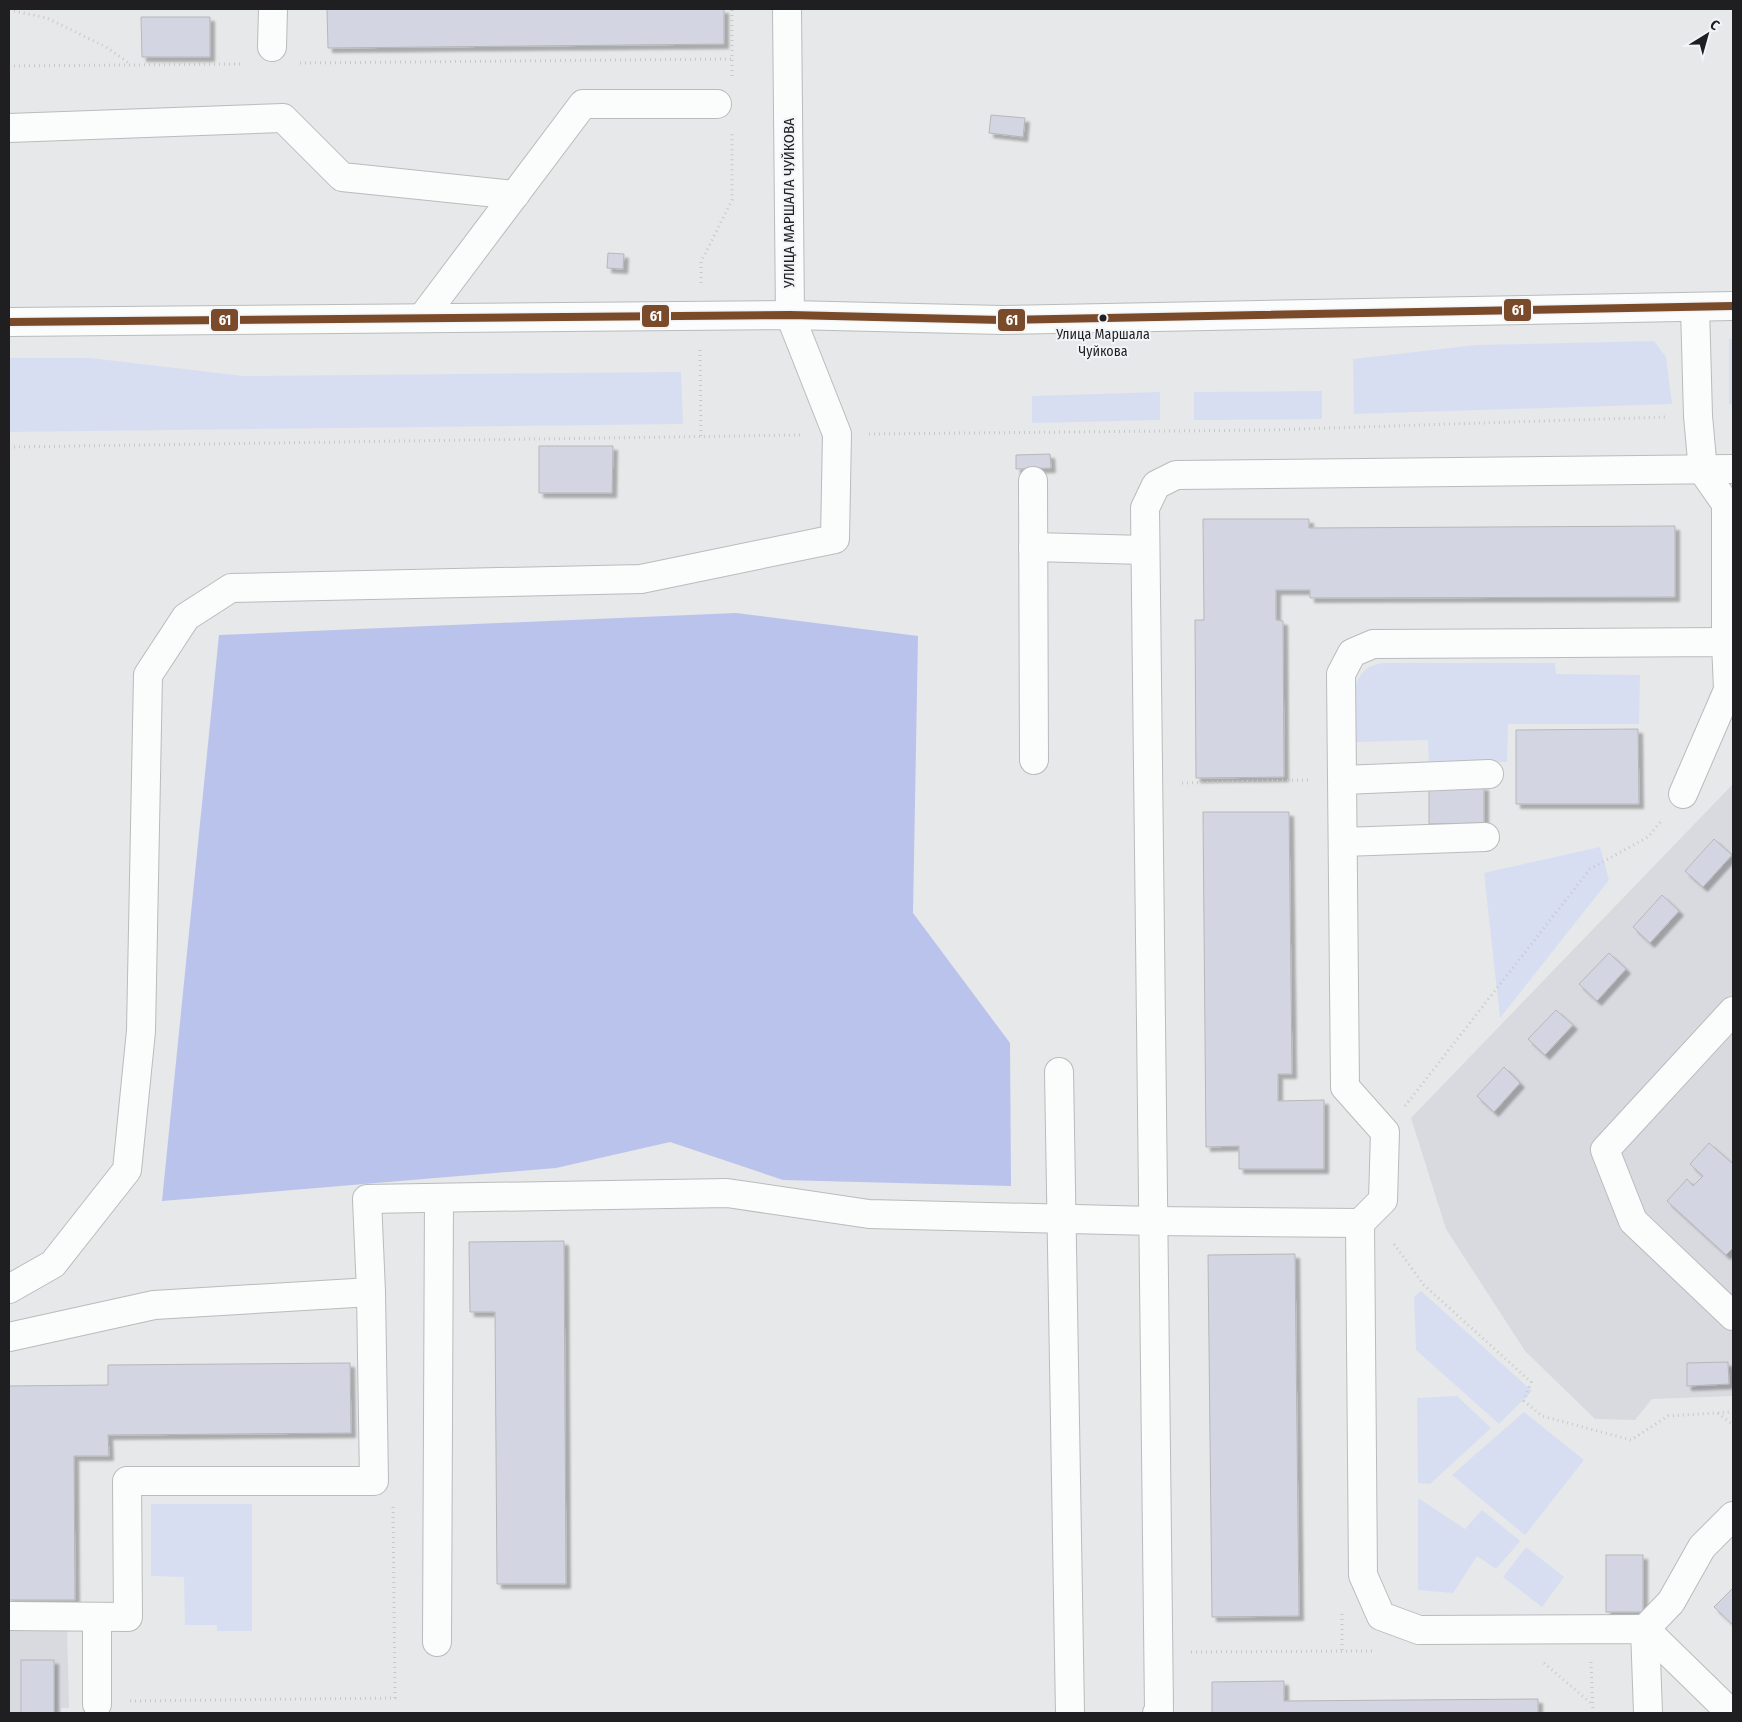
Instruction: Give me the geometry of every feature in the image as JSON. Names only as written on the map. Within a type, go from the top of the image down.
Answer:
[{"type":"main road","points":[[272,47],[273,9]]},
{"type":"main road","name":"УЛИЦА МАРШАЛА ЧУЙКОВА","points":[[9,1289],[54,1264],[127,1170],[141,1030],[148,675],[186,616],[231,588],[641,580],[835,539],[836,434],[790,315],[787,9]]},
{"type":"main road","points":[[422,318],[583,104],[724,115]]},
{"type":"main road","points":[[9,128],[283,118],[342,177],[514,195]]},
{"type":"main road","points":[[9,322],[700,315],[1002,320],[1733,306]]},
{"type":"main road","points":[[1683,794],[1731,691],[1726,642],[1726,504],[1703,471],[1698,416],[1695,307]]},
{"type":"main road","points":[[1157,1713],[1159,1710],[1145,508],[1156,485],[1176,475],[1703,471],[1733,469]]},
{"type":"main road","points":[[1033,481],[1034,760]]},
{"type":"main road","points":[[1033,547],[1145,550]]},
{"type":"main road","points":[[1726,642],[1373,644],[1352,653],[1341,674],[1345,1087],[1385,1132],[1383,1200],[1366,1218],[1363,1575],[1381,1616],[1419,1630],[1645,1629],[1731,1713]]},
{"type":"main road","points":[[1342,780],[1489,774]]},
{"type":"main road","points":[[1344,842],[1485,837]]},
{"type":"main road","points":[[1733,1011],[1604,1150],[1633,1222],[1733,1316]]},
{"type":"main road","points":[[1059,1072],[1070,1713]]},
{"type":"main road","points":[[9,1616],[128,1617],[128,1482],[374,1481],[371,1292],[367,1199],[727,1193],[869,1214],[1154,1221],[1366,1218]]},
{"type":"main road","points":[[437,1642],[439,1198]]},
{"type":"main road","points":[[9,1337],[154,1305],[371,1292]]},
{"type":"main road","points":[[1648,1713],[1645,1629],[1671,1602],[1702,1547],[1733,1516]]},
{"type":"main road","points":[[97,1617],[97,1702]]},
{"type":"path","points":[[732,9],[732,78]]},
{"type":"path","points":[[9,10],[47,18],[106,47],[130,65]]},
{"type":"path","points":[[298,63],[732,59]]},
{"type":"path","points":[[9,66],[249,64]]},
{"type":"path","points":[[701,436],[701,262],[732,200],[724,115]]},
{"type":"path","points":[[1149,784],[1342,780]]},
{"type":"path","points":[[1385,1132],[1590,868],[1648,837],[1683,794]]},
{"type":"path","points":[[1366,1218],[1424,1285],[1531,1382],[1524,1401],[1542,1416],[1631,1440],[1668,1416],[1733,1412]]},
{"type":"path","points":[[1717,1413],[1733,1426]]},
{"type":"path","points":[[97,1702],[395,1698],[393,1501]]},
{"type":"path","points":[[1590,1629],[1593,1713]]},
{"type":"path","points":[[1543,1662],[1592,1705]]},
{"type":"shaded area","points":[[1729,339],[1733,339],[1733,404],[1729,404]]},
{"type":"shaded area","points":[[1654,341],[1666,357],[1672,404],[1354,414],[1353,359],[1476,345]]},
{"type":"shaded area","points":[[9,358],[90,358],[243,376],[681,372],[683,424],[9,432]]},
{"type":"shaded area","points":[[1322,391],[1322,419],[1194,420],[1194,392]]},
{"type":"shaded area","points":[[1160,392],[1160,420],[1032,423],[1032,396]]},
{"type":"shaded area","points":[[736,613],[918,636],[913,913],[1010,1043],[1011,1186],[783,1180],[670,1142],[556,1168],[162,1201],[219,635]]},
{"type":"shaded area","points":[[1382,663],[1555,663],[1556,674],[1640,675],[1639,724],[1508,724],[1507,762],[1429,764],[1428,740],[1356,742],[1356,684],[1366,670]]},
{"type":"shaded area","points":[[1733,784],[1733,1396],[1652,1399],[1635,1420],[1595,1419],[1525,1351],[1446,1229],[1411,1118]]},
{"type":"shaded area","points":[[1600,847],[1609,880],[1500,1018],[1484,873]]},
{"type":"shaded area","points":[[1421,1291],[1532,1391],[1499,1424],[1416,1350],[1414,1297]]},
{"type":"shaded area","points":[[1457,1396],[1491,1428],[1430,1484],[1418,1483],[1417,1398]]},
{"type":"shaded area","points":[[1524,1412],[1584,1460],[1525,1535],[1452,1475]]},
{"type":"shaded area","points":[[1418,1498],[1465,1529],[1482,1510],[1520,1541],[1496,1569],[1477,1556],[1453,1593],[1418,1590]]},
{"type":"shaded area","points":[[151,1504],[252,1504],[252,1631],[217,1631],[217,1625],[185,1625],[184,1577],[151,1576]]},
{"type":"shaded area","points":[[1526,1547],[1564,1577],[1542,1607],[1503,1577]]},
{"type":"shaded area","points":[[67,1627],[69,1708],[61,1708],[61,1713],[9,1713],[9,1630]]},
{"type":"building","points":[[327,9],[724,9],[724,44],[328,48]]},
{"type":"building","points":[[141,17],[210,17],[210,57],[142,57]]},
{"type":"building","points":[[991,115],[1025,118],[1023,137],[989,133]]},
{"type":"building","points":[[608,253],[624,254],[623,269],[607,268]]},
{"type":"building","points":[[539,446],[613,446],[612,493],[539,493]]},
{"type":"building","points":[[1050,454],[1051,468],[1016,469],[1016,455]]},
{"type":"building","points":[[1203,519],[1309,519],[1309,528],[1675,526],[1675,597],[1310,598],[1310,590],[1276,590],[1276,620],[1283,621],[1284,777],[1196,778],[1195,620],[1204,620]]},
{"type":"building","points":[[1638,729],[1639,804],[1516,804],[1516,730]]},
{"type":"building","points":[[1484,786],[1484,823],[1429,824],[1429,787]]},
{"type":"building","points":[[1203,812],[1289,812],[1292,1074],[1278,1074],[1278,1101],[1324,1100],[1324,1169],[1239,1169],[1239,1146],[1206,1147]]},
{"type":"building","points":[[1714,839],[1732,855],[1703,887],[1685,871]]},
{"type":"building","points":[[1662,895],[1679,911],[1650,943],[1633,927]]},
{"type":"building","points":[[1609,953],[1626,969],[1597,1001],[1579,984]]},
{"type":"building","points":[[1556,1010],[1573,1025],[1545,1055],[1528,1039]]},
{"type":"building","points":[[1504,1067],[1520,1083],[1494,1112],[1477,1096]]},
{"type":"building","points":[[1709,1143],[1733,1164],[1733,1250],[1726,1255],[1667,1201],[1687,1179],[1693,1186],[1703,1176],[1690,1164]]},
{"type":"building","points":[[564,1241],[566,1584],[497,1584],[495,1312],[470,1312],[469,1242]]},
{"type":"building","points":[[1295,1254],[1299,1616],[1212,1617],[1208,1255]]},
{"type":"building","points":[[1728,1362],[1729,1384],[1687,1386],[1687,1363]]},
{"type":"building","points":[[350,1363],[351,1433],[108,1435],[109,1456],[74,1456],[75,1600],[9,1600],[9,1386],[108,1385],[108,1365]]},
{"type":"building","points":[[1606,1555],[1643,1555],[1643,1612],[1606,1612]]},
{"type":"building","points":[[1733,1588],[1733,1625],[1714,1607]]},
{"type":"building","points":[[21,1660],[54,1660],[54,1713],[21,1713]]},
{"type":"building","points":[[1284,1681],[1284,1701],[1538,1699],[1538,1713],[1212,1713],[1212,1682]]},
{"type":"transit line","name":"61","points":[[9,322],[790,315],[1002,320],[1733,306]]},
{"type":"place","name":"Улица Маршала Чуйкова","points":[[1103,318]]}]
